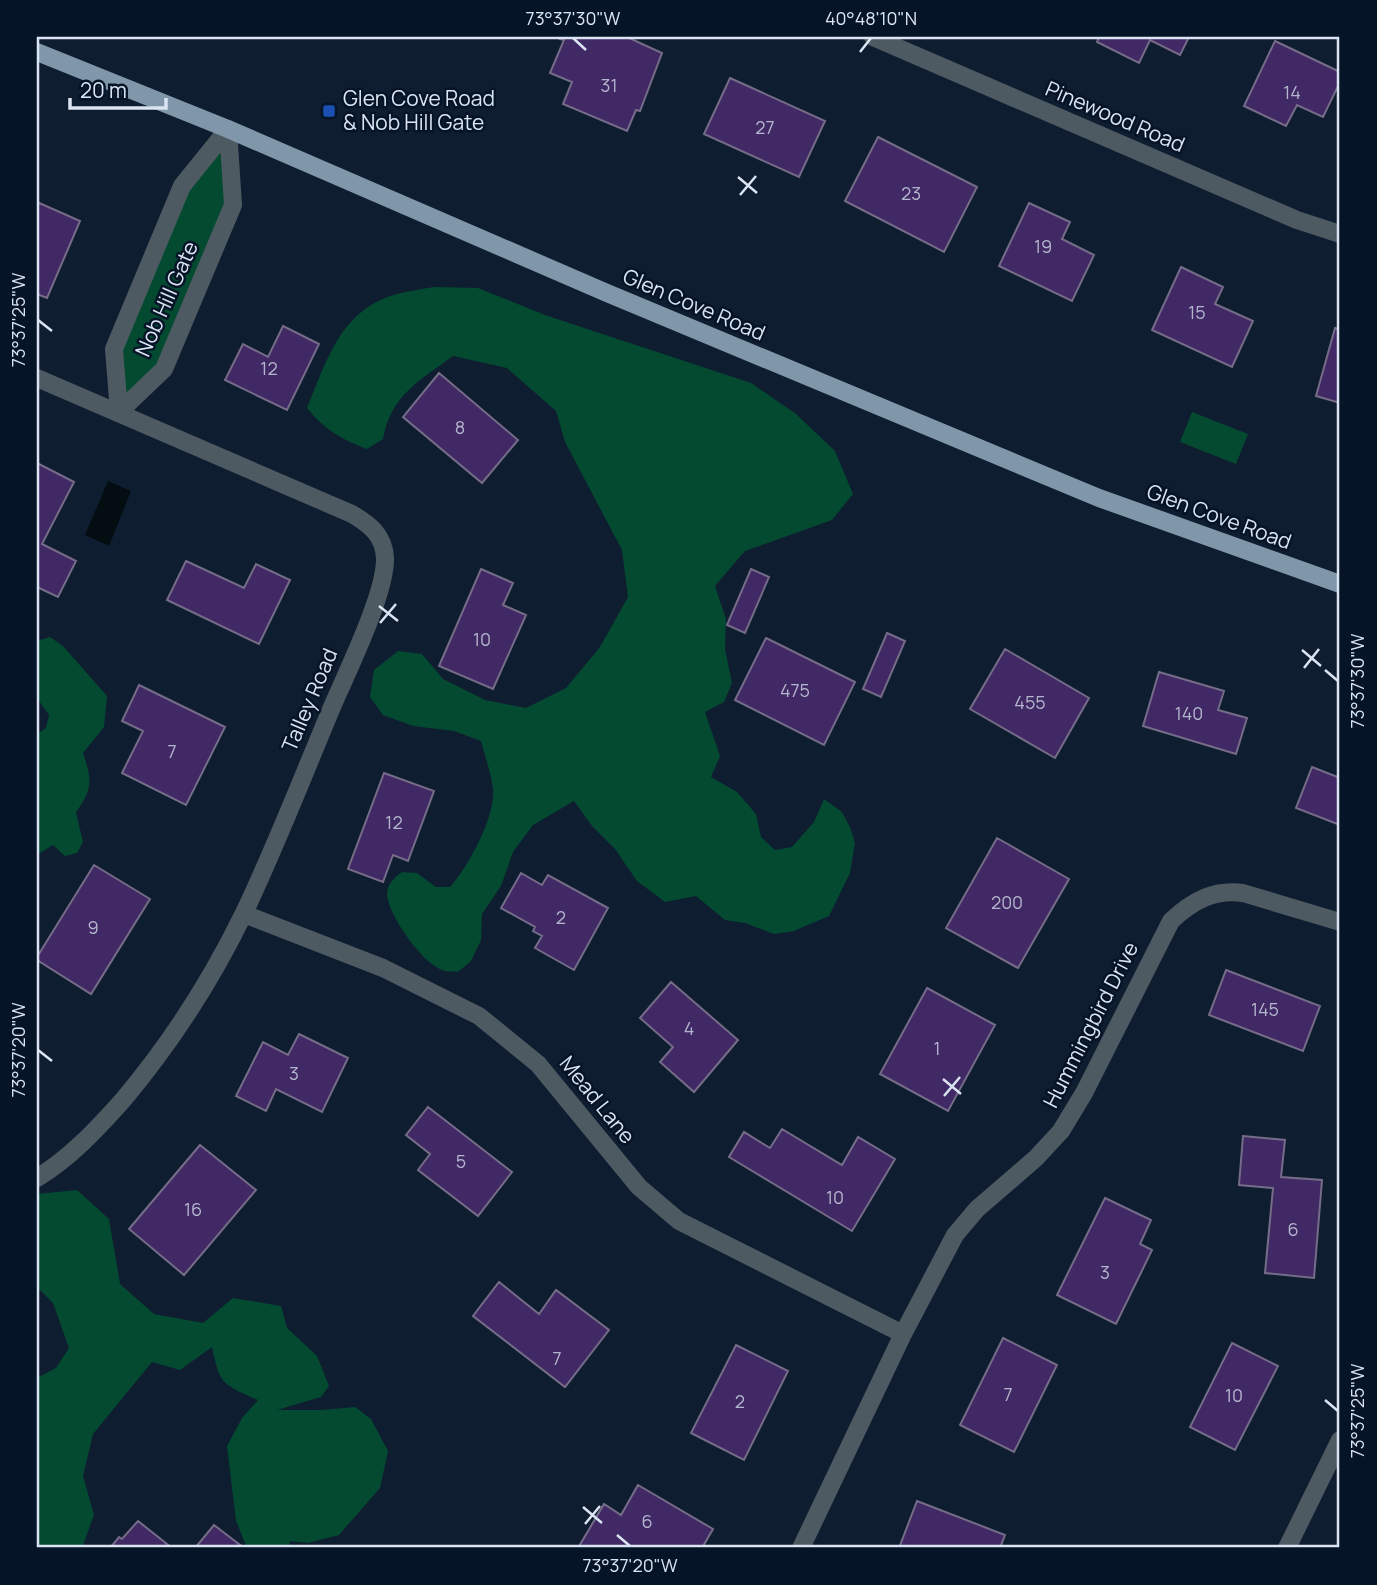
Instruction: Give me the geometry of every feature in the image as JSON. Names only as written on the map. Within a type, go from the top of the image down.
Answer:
[{"type":"main road","name":"Glen Cove Road","points":[[37,52],[228,129],[607,293],[1086,493],[1340,584]]},
{"type":"street","name":"Pinewood Road","points":[[873,37],[1297,220],[1340,234]]},
{"type":"street","name":"Nob Hill Gate","points":[[119,412],[114,349],[182,186],[228,129]]},
{"type":"street","name":"Nob Hill Gate","points":[[119,412],[164,369],[233,205],[228,129]]},
{"type":"street","name":"Talley Road","points":[[37,378],[352,514],[370,525],[382,541],[385,557],[384,573],[364,632],[244,914],[208,979],[146,1073],[104,1121],[57,1166],[37,1178]]},
{"type":"street","name":"Hummingbird Drive","points":[[801,1548],[903,1334],[955,1236],[965,1221],[1043,1152],[1061,1131],[1084,1093],[1171,920],[1199,899],[1229,891],[1243,892],[1340,922]]},
{"type":"street","name":"Mead Lane","points":[[244,914],[383,968],[479,1016],[538,1064],[639,1187],[679,1221],[903,1334]]},
{"type":"street","points":[[1287,1548],[1340,1440]]},
{"type":"green space","points":[[228,129],[233,205],[164,369],[119,412],[114,349],[182,186]]},
{"type":"green space","points":[[434,287],[478,288],[545,315],[751,383],[796,414],[835,451],[853,494],[832,520],[745,551],[715,586],[726,619],[725,649],[732,683],[724,702],[705,712],[720,756],[711,777],[737,792],[756,814],[761,837],[775,850],[792,847],[814,822],[824,799],[842,812],[855,843],[850,873],[829,916],[794,931],[774,934],[745,923],[725,920],[696,896],[665,902],[637,881],[615,849],[592,826],[574,801],[533,825],[513,852],[501,886],[482,914],[481,940],[471,961],[458,972],[444,971],[434,966],[407,937],[393,914],[387,894],[388,887],[402,872],[417,873],[436,887],[450,887],[479,841],[490,813],[493,789],[481,741],[454,731],[413,726],[383,715],[370,697],[374,670],[398,651],[422,654],[443,679],[485,700],[526,708],[566,688],[600,647],[628,597],[622,550],[565,442],[556,411],[507,368],[453,356],[408,390],[393,411],[383,439],[367,449],[334,433],[307,408],[338,339],[362,311],[397,294]]},
{"type":"green space","points":[[1192,412],[1248,434],[1236,464],[1180,442]]},
{"type":"green space","points":[[50,637],[63,646],[107,696],[104,727],[83,753],[89,784],[86,797],[76,812],[83,842],[77,853],[65,856],[53,845],[37,855],[37,734],[46,728],[49,715],[37,698],[37,641]]},
{"type":"green space","points":[[77,1190],[109,1219],[120,1284],[154,1314],[203,1323],[233,1298],[281,1306],[287,1328],[317,1356],[329,1386],[321,1397],[277,1410],[355,1407],[371,1419],[388,1451],[380,1488],[339,1535],[308,1543],[290,1541],[289,1548],[247,1548],[236,1521],[227,1446],[242,1418],[258,1400],[224,1382],[212,1347],[180,1370],[152,1362],[93,1434],[83,1476],[94,1515],[82,1548],[37,1548],[37,1378],[56,1368],[69,1348],[53,1303],[37,1287],[37,1194]]},
{"type":"shaded area","points":[[108,481],[131,491],[109,546],[85,535]]},
{"type":"building","points":[[627,37],[662,53],[640,111],[636,110],[627,131],[563,104],[572,82],[550,73],[564,40],[560,39]]},
{"type":"building","points":[[1099,37],[1189,37],[1180,55],[1150,40],[1139,63],[1097,42]]},
{"type":"building","points":[[1275,41],[1340,72],[1340,82],[1323,117],[1297,105],[1286,126],[1244,106]]},
{"type":"building","points":[[730,78],[825,121],[799,177],[704,134]]},
{"type":"building","points":[[878,137],[977,187],[944,252],[845,201]]},
{"type":"building","points":[[37,202],[80,221],[47,298],[37,294]]},
{"type":"building","points":[[1029,203],[1070,222],[1062,239],[1094,255],[1072,301],[999,266]]},
{"type":"building","points":[[1181,267],[1223,287],[1215,304],[1253,321],[1232,367],[1152,330]]},
{"type":"building","points":[[283,326],[319,344],[287,410],[225,380],[243,344],[268,357]]},
{"type":"building","points":[[1335,328],[1340,330],[1340,403],[1316,396]]},
{"type":"building","points":[[439,373],[518,440],[482,483],[403,417]]},
{"type":"building","points":[[37,463],[74,482],[42,544],[76,561],[58,597],[37,587]]},
{"type":"building","points":[[186,561],[244,588],[256,564],[290,580],[259,644],[167,600]]},
{"type":"building","points":[[481,569],[513,583],[503,605],[526,615],[493,689],[439,666]]},
{"type":"building","points":[[751,569],[769,577],[745,633],[727,625]]},
{"type":"building","points":[[887,633],[905,641],[881,697],[863,689]]},
{"type":"building","points":[[766,638],[855,682],[824,745],[735,700]]},
{"type":"building","points":[[1005,649],[1089,698],[1055,758],[970,709]]},
{"type":"building","points":[[1159,672],[1224,691],[1218,710],[1247,718],[1236,754],[1143,726]]},
{"type":"building","points":[[139,685],[225,727],[186,805],[122,773],[143,731],[122,721]]},
{"type":"building","points":[[1312,767],[1340,778],[1340,825],[1296,808]]},
{"type":"building","points":[[384,773],[434,791],[408,861],[393,855],[383,882],[348,869]]},
{"type":"building","points":[[997,838],[1069,879],[1018,968],[946,928]]},
{"type":"building","points":[[94,865],[150,899],[91,994],[37,960],[37,957]]},
{"type":"building","points":[[521,873],[542,885],[548,875],[608,908],[574,970],[535,948],[542,936],[533,931],[535,927],[501,908]]},
{"type":"building","points":[[1226,970],[1320,1006],[1303,1051],[1209,1015]]},
{"type":"building","points":[[671,982],[738,1040],[694,1092],[660,1062],[673,1047],[640,1018]]},
{"type":"building","points":[[927,988],[995,1025],[948,1111],[880,1074]]},
{"type":"building","points":[[299,1034],[348,1058],[322,1112],[276,1089],[266,1111],[236,1096],[263,1042],[288,1055]]},
{"type":"building","points":[[428,1107],[512,1172],[478,1216],[418,1170],[430,1154],[406,1135]]},
{"type":"building","points":[[782,1129],[842,1165],[858,1137],[895,1159],[852,1231],[729,1157],[744,1132],[770,1148]]},
{"type":"building","points":[[1243,1136],[1285,1140],[1281,1177],[1322,1180],[1314,1278],[1265,1273],[1273,1188],[1239,1185]]},
{"type":"building","points":[[200,1145],[256,1190],[184,1275],[129,1229]]},
{"type":"building","points":[[1105,1198],[1151,1220],[1140,1244],[1152,1250],[1116,1324],[1057,1295]]},
{"type":"building","points":[[499,1282],[539,1314],[556,1290],[609,1330],[565,1387],[473,1316]]},
{"type":"building","points":[[1003,1338],[1057,1365],[1014,1452],[960,1425]]},
{"type":"building","points":[[1232,1343],[1278,1366],[1235,1450],[1190,1427]]},
{"type":"building","points":[[736,1345],[788,1371],[744,1460],[691,1433]]},
{"type":"building","points":[[638,1485],[713,1529],[702,1548],[578,1548],[604,1504],[621,1515]]},
{"type":"building","points":[[917,1501],[1005,1535],[1000,1548],[899,1548]]},
{"type":"building","points":[[138,1521],[172,1548],[110,1548]]},
{"type":"building","points":[[214,1525],[244,1548],[195,1548]]},
{"type":"place","name":"Glen Cove Road & Nob Hill Gate","points":[[329,111]]}]
